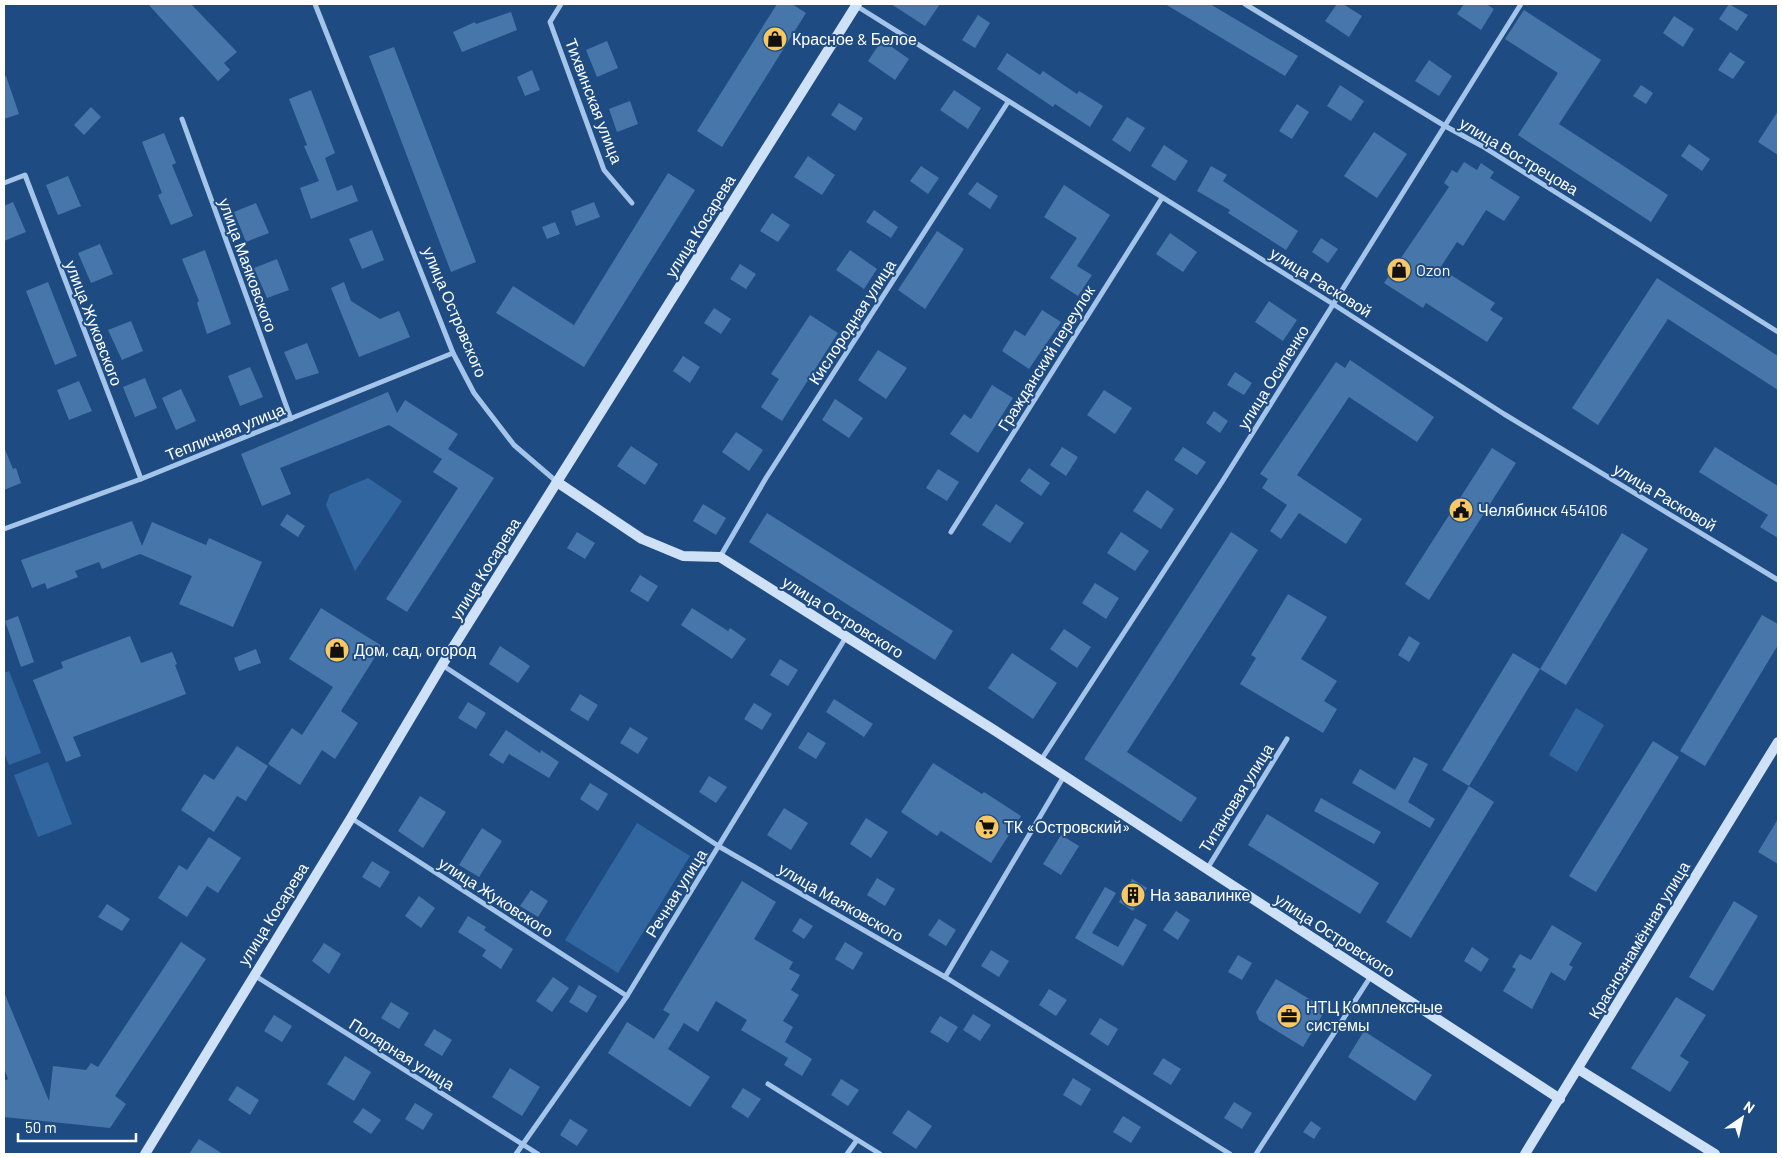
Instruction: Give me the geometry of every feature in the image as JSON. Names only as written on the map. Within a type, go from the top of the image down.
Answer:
[{"type":"street","name":"улица Островского","points":[[315,4],[453,353],[474,393],[514,445],[557,482],[642,539],[682,556],[720,557],[1040,760],[1560,1099]]},
{"type":"street","name":"Тихвинская улица","points":[[561,4],[550,22],[604,170],[632,203]]},
{"type":"street","name":"улица Расковой","points":[[855,4],[1008,102],[1333,304],[1504,414],[1778,580]]},
{"type":"street","name":"улица Косарева","points":[[149,1153],[253,975],[351,818],[442,665],[855,4]]},
{"type":"street","name":"улица Вострецова","points":[[1245,4],[1445,126],[1482,146],[1778,332]]},
{"type":"street","name":"улица Осипенко","points":[[1040,760],[1222,482],[1519,5]]},
{"type":"street","name":"Кислородная улица","points":[[720,557],[766,478],[1008,102]]},
{"type":"street","name":"улица Маяковского","points":[[182,119],[291,419]]},
{"type":"street","name":"улица Жуковского","points":[[4,182],[25,175],[140,479]]},
{"type":"street","name":"Гражданский переулок","points":[[951,532],[1162,198]]},
{"type":"street","name":"Тепличная улица","points":[[4,529],[140,479],[453,353]]},
{"type":"street","name":"Речная улица","points":[[516,1154],[627,996],[720,847],[846,637]]},
{"type":"street","name":"улица Маяковского","points":[[442,665],[720,847],[945,977],[1230,1154]]},
{"type":"street","name":"Титановая улица","points":[[1206,870],[1287,739]]},
{"type":"street","name":"Краснознамённая улица","points":[[1525,1154],[1778,742]]},
{"type":"street","points":[[945,977],[1064,776]]},
{"type":"street","name":"улица Жуковского","points":[[351,818],[627,996]]},
{"type":"street","name":"Полярная улица","points":[[253,975],[538,1154]]},
{"type":"street","points":[[1256,1154],[1371,976]]},
{"type":"street","points":[[1578,1069],[1715,1154]]},
{"type":"street","points":[[768,1084],[880,1154]]},
{"type":"street","points":[[847,1154],[857,1140]]},
{"type":"shaded area","points":[[368,478],[402,501],[355,571],[326,505],[330,494]]},
{"type":"shaded area","points":[[9,671],[41,753],[9,765],[4,753],[4,673]]},
{"type":"shaded area","points":[[1576,708],[1604,725],[1577,772],[1549,755]]},
{"type":"shaded area","points":[[48,762],[72,824],[38,837],[14,775]]},
{"type":"shaded area","points":[[637,823],[690,856],[618,973],[565,940]]},
{"type":"building","points":[[148,4],[191,4],[237,52],[224,63],[230,70],[218,81]]},
{"type":"building","points":[[777,4],[792,4],[806,13],[722,147],[697,131]]},
{"type":"building","points":[[891,4],[940,4],[925,26]]},
{"type":"building","points":[[1165,4],[1210,4],[1298,56],[1285,76]]},
{"type":"building","points":[[1337,4],[1343,4],[1362,16],[1349,37],[1325,21]]},
{"type":"building","points":[[1464,4],[1486,4],[1494,9],[1481,30],[1457,14]]},
{"type":"building","points":[[1729,4],[1748,15],[1737,31],[1719,19]]},
{"type":"building","points":[[1524,10],[1601,60],[1559,124],[1668,195],[1651,222],[1518,135],[1558,73],[1505,39]]},
{"type":"building","points":[[511,12],[517,30],[462,52],[453,32],[475,22],[476,24]]},
{"type":"building","points":[[978,15],[990,23],[975,48],[962,40]]},
{"type":"building","points":[[1674,16],[1694,29],[1683,47],[1663,33]]},
{"type":"building","points":[[882,40],[909,59],[895,80],[868,61]]},
{"type":"building","points":[[607,41],[618,68],[597,77],[586,50]]},
{"type":"building","points":[[394,47],[476,262],[451,272],[369,56]]},
{"type":"building","points":[[1730,52],[1745,62],[1733,79],[1718,70]]},
{"type":"building","points":[[1007,53],[1040,75],[1043,71],[1077,94],[1079,91],[1103,106],[1090,127],[1055,104],[1053,107],[997,69]]},
{"type":"building","points":[[1429,60],[1452,76],[1439,96],[1415,81]]},
{"type":"building","points":[[532,70],[540,90],[525,96],[517,77]]},
{"type":"building","points":[[4,76],[6,76],[19,114],[4,119]]},
{"type":"building","points":[[1340,85],[1364,101],[1351,121],[1327,106]]},
{"type":"building","points":[[1641,85],[1653,93],[1646,104],[1633,96]]},
{"type":"building","points":[[311,90],[335,153],[325,158],[337,191],[352,185],[358,201],[311,219],[300,188],[319,181],[304,146],[307,145],[289,99]]},
{"type":"building","points":[[954,90],[981,108],[968,129],[940,110]]},
{"type":"building","points":[[630,101],[638,124],[617,132],[609,109]]},
{"type":"building","points":[[839,103],[863,118],[855,131],[831,115]]},
{"type":"building","points":[[1297,104],[1309,112],[1292,139],[1279,131]]},
{"type":"building","points":[[91,107],[101,117],[84,135],[74,125]]},
{"type":"building","points":[[1778,111],[1778,155],[1758,142]]},
{"type":"building","points":[[1127,117],[1145,128],[1130,152],[1112,140]]},
{"type":"building","points":[[1374,132],[1407,154],[1377,198],[1344,176]]},
{"type":"building","points":[[164,133],[176,163],[172,165],[193,216],[171,225],[158,195],[162,193],[142,142]]},
{"type":"building","points":[[1689,144],[1710,159],[1702,171],[1681,156]]},
{"type":"building","points":[[1164,145],[1188,161],[1175,181],[1151,166]]},
{"type":"building","points":[[808,156],[835,175],[822,195],[794,177]]},
{"type":"building","points":[[1464,162],[1477,170],[1481,163],[1494,172],[1490,178],[1520,197],[1504,221],[1486,210],[1463,246],[1457,242],[1440,268],[1495,303],[1490,310],[1503,318],[1487,342],[1426,303],[1423,308],[1384,283],[1449,187],[1444,183],[1452,170],[1457,173]]},
{"type":"building","points":[[921,166],[939,178],[928,194],[910,181]]},
{"type":"building","points":[[1211,166],[1227,175],[1223,181],[1298,231],[1286,250],[1228,213],[1230,210],[1197,191]]},
{"type":"building","points":[[668,173],[695,190],[584,367],[496,313],[513,286],[574,325]]},
{"type":"building","points":[[68,176],[81,206],[58,215],[46,185]]},
{"type":"building","points":[[977,182],[998,196],[990,209],[968,194]]},
{"type":"building","points":[[1064,185],[1110,215],[1077,266],[1092,275],[1078,296],[1050,278],[1077,238],[1044,217]]},
{"type":"building","points":[[13,202],[26,232],[4,241],[4,206]]},
{"type":"building","points":[[594,202],[600,217],[576,226],[571,211]]},
{"type":"building","points":[[256,203],[269,233],[246,242],[234,212]]},
{"type":"building","points":[[874,210],[898,227],[891,238],[866,222]]},
{"type":"building","points":[[772,213],[790,225],[778,242],[760,231]]},
{"type":"building","points":[[555,222],[560,234],[547,239],[542,227]]},
{"type":"building","points":[[372,230],[384,260],[362,269],[349,239]]},
{"type":"building","points":[[937,231],[964,249],[925,309],[898,290]]},
{"type":"building","points":[[1170,233],[1197,252],[1183,272],[1156,254]]},
{"type":"building","points":[[1321,238],[1338,249],[1328,263],[1312,252]]},
{"type":"building","points":[[100,244],[113,274],[91,283],[78,253]]},
{"type":"building","points":[[205,250],[231,324],[207,334],[197,303],[199,301],[182,259]]},
{"type":"building","points":[[850,250],[877,269],[864,289],[836,270]]},
{"type":"building","points":[[277,259],[289,290],[267,298],[254,268]]},
{"type":"building","points":[[740,264],[756,274],[746,289],[730,279]]},
{"type":"building","points":[[1657,278],[1778,356],[1778,390],[1668,319],[1598,425],[1572,408]]},
{"type":"building","points":[[48,282],[77,356],[55,365],[26,291]]},
{"type":"building","points":[[344,282],[351,301],[380,319],[399,311],[410,337],[359,357],[331,288]]},
{"type":"building","points":[[1269,301],[1297,320],[1283,341],[1255,322]]},
{"type":"building","points":[[714,308],[731,319],[721,334],[704,323]]},
{"type":"building","points":[[1042,310],[1061,322],[1029,369],[1002,351],[1015,330],[1025,336]]},
{"type":"building","points":[[810,315],[838,333],[782,421],[761,407],[779,379],[771,374]]},
{"type":"building","points":[[131,321],[143,351],[122,360],[108,330]]},
{"type":"building","points":[[307,343],[319,373],[296,380],[284,352]]},
{"type":"building","points":[[878,350],[907,368],[886,399],[858,380]]},
{"type":"building","points":[[683,356],[700,367],[690,383],[673,371]]},
{"type":"building","points":[[1350,360],[1434,417],[1417,442],[1349,397],[1297,475],[1362,519],[1346,544],[1299,513],[1281,539],[1270,531],[1287,505],[1262,488],[1268,479],[1260,474],[1336,362],[1345,368]]},
{"type":"building","points":[[250,367],[263,397],[240,406],[228,376]]},
{"type":"building","points":[[1235,372],[1252,383],[1244,395],[1227,385]]},
{"type":"building","points":[[145,378],[157,408],[135,417],[123,387]]},
{"type":"building","points":[[79,381],[92,411],[69,420],[57,390]]},
{"type":"building","points":[[992,385],[1013,398],[978,453],[950,434],[964,414],[971,419]]},
{"type":"building","points":[[181,389],[196,421],[176,430],[162,398]]},
{"type":"building","points":[[1104,390],[1132,408],[1115,434],[1087,415]]},
{"type":"building","points":[[388,392],[397,413],[405,400],[458,434],[448,449],[494,478],[407,612],[386,599],[458,488],[433,472],[442,459],[389,425],[280,468],[291,494],[262,506],[241,454]]},
{"type":"building","points":[[835,399],[863,418],[849,438],[822,420]]},
{"type":"building","points":[[1214,411],[1228,421],[1220,433],[1206,423]]},
{"type":"building","points":[[736,432],[763,450],[749,471],[722,452]]},
{"type":"building","points":[[631,446],[658,464],[645,485],[617,466]]},
{"type":"building","points":[[4,447],[13,469],[16,468],[21,483],[4,490]]},
{"type":"building","points":[[1062,447],[1078,457],[1066,476],[1050,465]]},
{"type":"building","points":[[1183,447],[1206,462],[1197,475],[1174,460]]},
{"type":"building","points":[[1715,447],[1778,486],[1778,538],[1760,527],[1768,515],[1699,472]]},
{"type":"building","points":[[1492,448],[1516,463],[1429,600],[1405,584]]},
{"type":"building","points":[[1029,468],[1050,483],[1041,496],[1020,481]]},
{"type":"building","points":[[938,469],[959,482],[947,501],[926,488]]},
{"type":"building","points":[[1147,490],[1174,509],[1161,529],[1133,511]]},
{"type":"building","points":[[703,504],[726,518],[716,535],[693,521]]},
{"type":"building","points":[[996,504],[1024,523],[1010,543],[982,525]]},
{"type":"building","points":[[767,513],[953,631],[935,660],[749,542]]},
{"type":"building","points":[[287,514],[305,526],[298,537],[280,525]]},
{"type":"building","points":[[132,521],[142,546],[152,522],[206,545],[209,538],[262,562],[233,627],[179,604],[192,576],[140,554],[102,569],[99,562],[75,571],[78,577],[47,589],[45,583],[32,588],[21,560]]},
{"type":"building","points":[[577,532],[595,543],[585,559],[567,548]]},
{"type":"building","points":[[1121,532],[1149,551],[1135,571],[1107,553]]},
{"type":"building","points":[[1231,532],[1258,550],[1127,752],[1197,798],[1181,822],[1084,759]]},
{"type":"building","points":[[1622,533],[1648,549],[1566,685],[1540,669]]},
{"type":"building","points":[[640,575],[658,586],[648,602],[630,591]]},
{"type":"building","points":[[1095,583],[1119,598],[1106,619],[1082,603]]},
{"type":"building","points":[[1288,594],[1327,617],[1301,659],[1337,681],[1324,701],[1337,709],[1323,733],[1240,684],[1256,658],[1251,655]]},
{"type":"building","points":[[321,608],[382,646],[341,711],[358,723],[335,759],[322,750],[300,785],[268,764],[292,728],[302,735],[333,687],[289,659]]},
{"type":"building","points":[[692,608],[728,631],[730,628],[746,639],[732,659],[681,625]]},
{"type":"building","points":[[1762,615],[1778,624],[1778,645],[1705,766],[1680,751]]},
{"type":"building","points":[[18,616],[34,662],[21,667],[5,621]]},
{"type":"building","points":[[1064,629],[1091,647],[1077,668],[1050,649]]},
{"type":"building","points":[[130,636],[141,663],[172,652],[186,694],[73,737],[81,756],[66,762],[33,680],[63,668],[61,662]]},
{"type":"building","points":[[1409,636],[1420,643],[1409,662],[1398,655]]},
{"type":"building","points":[[500,646],[530,666],[518,683],[489,664]]},
{"type":"building","points":[[256,649],[261,663],[239,671],[234,658]]},
{"type":"building","points":[[1012,653],[1057,683],[1033,719],[988,688]]},
{"type":"building","points":[[1513,653],[1540,669],[1469,786],[1442,770]]},
{"type":"building","points":[[780,659],[798,670],[788,686],[770,675]]},
{"type":"building","points":[[580,694],[598,705],[588,721],[570,710]]},
{"type":"building","points":[[834,699],[873,724],[864,737],[826,712]]},
{"type":"building","points":[[468,702],[486,713],[476,729],[458,718]]},
{"type":"building","points":[[754,703],[772,714],[762,730],[744,719]]},
{"type":"building","points":[[630,727],[648,738],[638,754],[620,743]]},
{"type":"building","points":[[506,730],[540,753],[541,750],[559,762],[549,778],[509,754],[503,764],[489,755]]},
{"type":"building","points":[[808,732],[826,743],[816,759],[798,748]]},
{"type":"building","points":[[1653,741],[1679,757],[1596,892],[1569,876]]},
{"type":"building","points":[[237,746],[268,766],[246,801],[237,796],[214,832],[181,810],[204,774],[214,780]]},
{"type":"building","points":[[1414,757],[1428,764],[1408,802],[1435,819],[1430,828],[1352,783],[1360,769],[1395,790]]},
{"type":"building","points":[[933,763],[1021,816],[991,863],[941,831],[937,836],[901,812]]},
{"type":"building","points":[[709,776],[727,787],[716,803],[699,792]]},
{"type":"building","points":[[590,783],[608,794],[598,811],[580,799]]},
{"type":"building","points":[[1469,786],[1494,802],[1411,938],[1386,922]]},
{"type":"building","points":[[420,796],[446,812],[423,848],[398,831]]},
{"type":"building","points":[[1321,798],[1381,832],[1374,844],[1314,811]]},
{"type":"building","points":[[784,808],[808,823],[791,850],[767,835]]},
{"type":"building","points":[[1267,814],[1379,883],[1360,914],[1248,845]]},
{"type":"building","points":[[866,818],[888,832],[871,858],[850,844]]},
{"type":"building","points":[[1778,819],[1778,864],[1758,852]]},
{"type":"building","points":[[482,828],[502,841],[479,877],[459,865]]},
{"type":"building","points":[[1061,835],[1079,846],[1061,875],[1043,864]]},
{"type":"building","points":[[209,837],[241,858],[218,893],[207,886],[187,917],[158,898],[179,865],[187,870]]},
{"type":"building","points":[[372,861],[390,872],[380,888],[362,877]]},
{"type":"building","points":[[877,878],[895,889],[885,906],[867,895]]},
{"type":"building","name":"На завалинке","points":[[1132,879],[1147,888],[1133,911],[1119,902]]},
{"type":"building","points":[[742,881],[776,902],[754,939],[793,962],[789,969],[800,975],[791,990],[799,995],[783,1021],[793,1027],[785,1042],[812,1059],[802,1076],[784,1065],[788,1058],[741,1030],[747,1020],[716,1001],[698,1032],[684,1023],[668,1049],[710,1077],[690,1107],[608,1053],[627,1022],[654,1039],[670,1014],[663,1010]]},
{"type":"building","points":[[1105,887],[1116,893],[1092,933],[1118,947],[1135,918],[1147,925],[1123,966],[1075,938]]},
{"type":"building","points":[[531,890],[548,901],[538,917],[520,906]]},
{"type":"building","points":[[419,896],[435,908],[421,928],[405,916]]},
{"type":"building","points":[[1734,901],[1758,916],[1713,991],[1689,977]]},
{"type":"building","points":[[107,904],[130,919],[122,931],[98,917]]},
{"type":"building","points":[[1176,911],[1190,920],[1178,940],[1163,930]]},
{"type":"building","points":[[468,916],[486,927],[484,930],[513,949],[501,969],[482,956],[486,950],[458,932]]},
{"type":"building","points":[[800,918],[813,926],[804,939],[792,931]]},
{"type":"building","points":[[939,919],[956,930],[946,946],[928,935]]},
{"type":"building","points":[[1552,925],[1582,943],[1569,965],[1573,967],[1565,981],[1551,972],[1532,1009],[1503,991],[1516,969],[1512,967],[1520,954],[1531,960]]},
{"type":"building","points":[[181,942],[206,959],[115,1096],[126,1104],[110,1128],[4,1117],[4,1081],[8,1079],[4,1068],[4,992],[49,1101],[53,1066],[86,1070],[91,1063],[98,1067]]},
{"type":"building","points":[[845,942],[863,953],[853,970],[835,959]]},
{"type":"building","points":[[324,943],[341,954],[329,974],[312,961]]},
{"type":"building","points":[[1472,947],[1489,959],[1481,972],[1464,961]]},
{"type":"building","points":[[991,950],[1009,961],[999,977],[981,966]]},
{"type":"building","points":[[1238,955],[1252,963],[1242,980],[1228,972]]},
{"type":"building","points":[[553,977],[569,988],[552,1012],[536,1001]]},
{"type":"building","name":"НТЦ Комплексные системы","points":[[1276,979],[1326,1009],[1303,1047],[1259,1020],[1256,1012]]},
{"type":"building","points":[[579,985],[597,996],[587,1013],[569,1002]]},
{"type":"building","points":[[1049,989],[1067,1000],[1056,1016],[1039,1005]]},
{"type":"building","points":[[1676,997],[1706,1015],[1680,1056],[1689,1062],[1670,1092],[1631,1068]]},
{"type":"building","points":[[391,1002],[409,1013],[399,1029],[381,1018]]},
{"type":"building","points":[[973,1014],[991,1025],[980,1041],[963,1030]]},
{"type":"building","points":[[274,1015],[292,1026],[282,1042],[264,1031]]},
{"type":"building","points":[[940,1016],[958,1027],[948,1043],[930,1032]]},
{"type":"building","points":[[1100,1018],[1118,1029],[1108,1046],[1090,1034]]},
{"type":"building","points":[[434,1029],[452,1040],[442,1056],[424,1045]]},
{"type":"building","points":[[1364,1031],[1432,1075],[1415,1101],[1348,1057]]},
{"type":"building","points":[[345,1056],[371,1072],[354,1101],[327,1084]]},
{"type":"building","points":[[1163,1058],[1181,1069],[1171,1085],[1153,1074]]},
{"type":"building","points":[[510,1068],[540,1087],[522,1116],[492,1097]]},
{"type":"building","points":[[1073,1078],[1091,1089],[1081,1106],[1063,1095]]},
{"type":"building","points":[[841,1079],[859,1090],[848,1106],[831,1095]]},
{"type":"building","points":[[237,1086],[259,1100],[250,1115],[228,1100]]},
{"type":"building","points":[[743,1088],[761,1099],[748,1118],[731,1107]]},
{"type":"building","points":[[1234,1102],[1252,1113],[1242,1129],[1224,1118]]},
{"type":"building","points":[[415,1103],[433,1114],[423,1130],[405,1119]]},
{"type":"building","points":[[363,1108],[381,1120],[371,1134],[353,1122]]},
{"type":"building","points":[[908,1110],[932,1126],[916,1149],[892,1133]]},
{"type":"building","points":[[1123,1116],[1141,1127],[1131,1143],[1113,1132]]},
{"type":"building","points":[[570,1119],[588,1130],[577,1146],[560,1135]]},
{"type":"building","points":[[1311,1121],[1321,1128],[1314,1139],[1303,1132]]},
{"type":"building","points":[[199,1139],[223,1154],[189,1154]]},
{"type":"place","name":"Красное & Белое","points":[[775,39]]},
{"type":"place","name":"Ozon","points":[[1399,270]]},
{"type":"place","name":"Челябинск 454106","points":[[1461,510]]},
{"type":"place","name":"Дом, сад, огород","points":[[337,650]]},
{"type":"place","name":"ТК «Островский»","points":[[987,827]]},
{"type":"place","name":"На завалинке","points":[[1133,895]]},
{"type":"place","name":"НТЦ Комплексные системы","points":[[1289,1016]]}]
